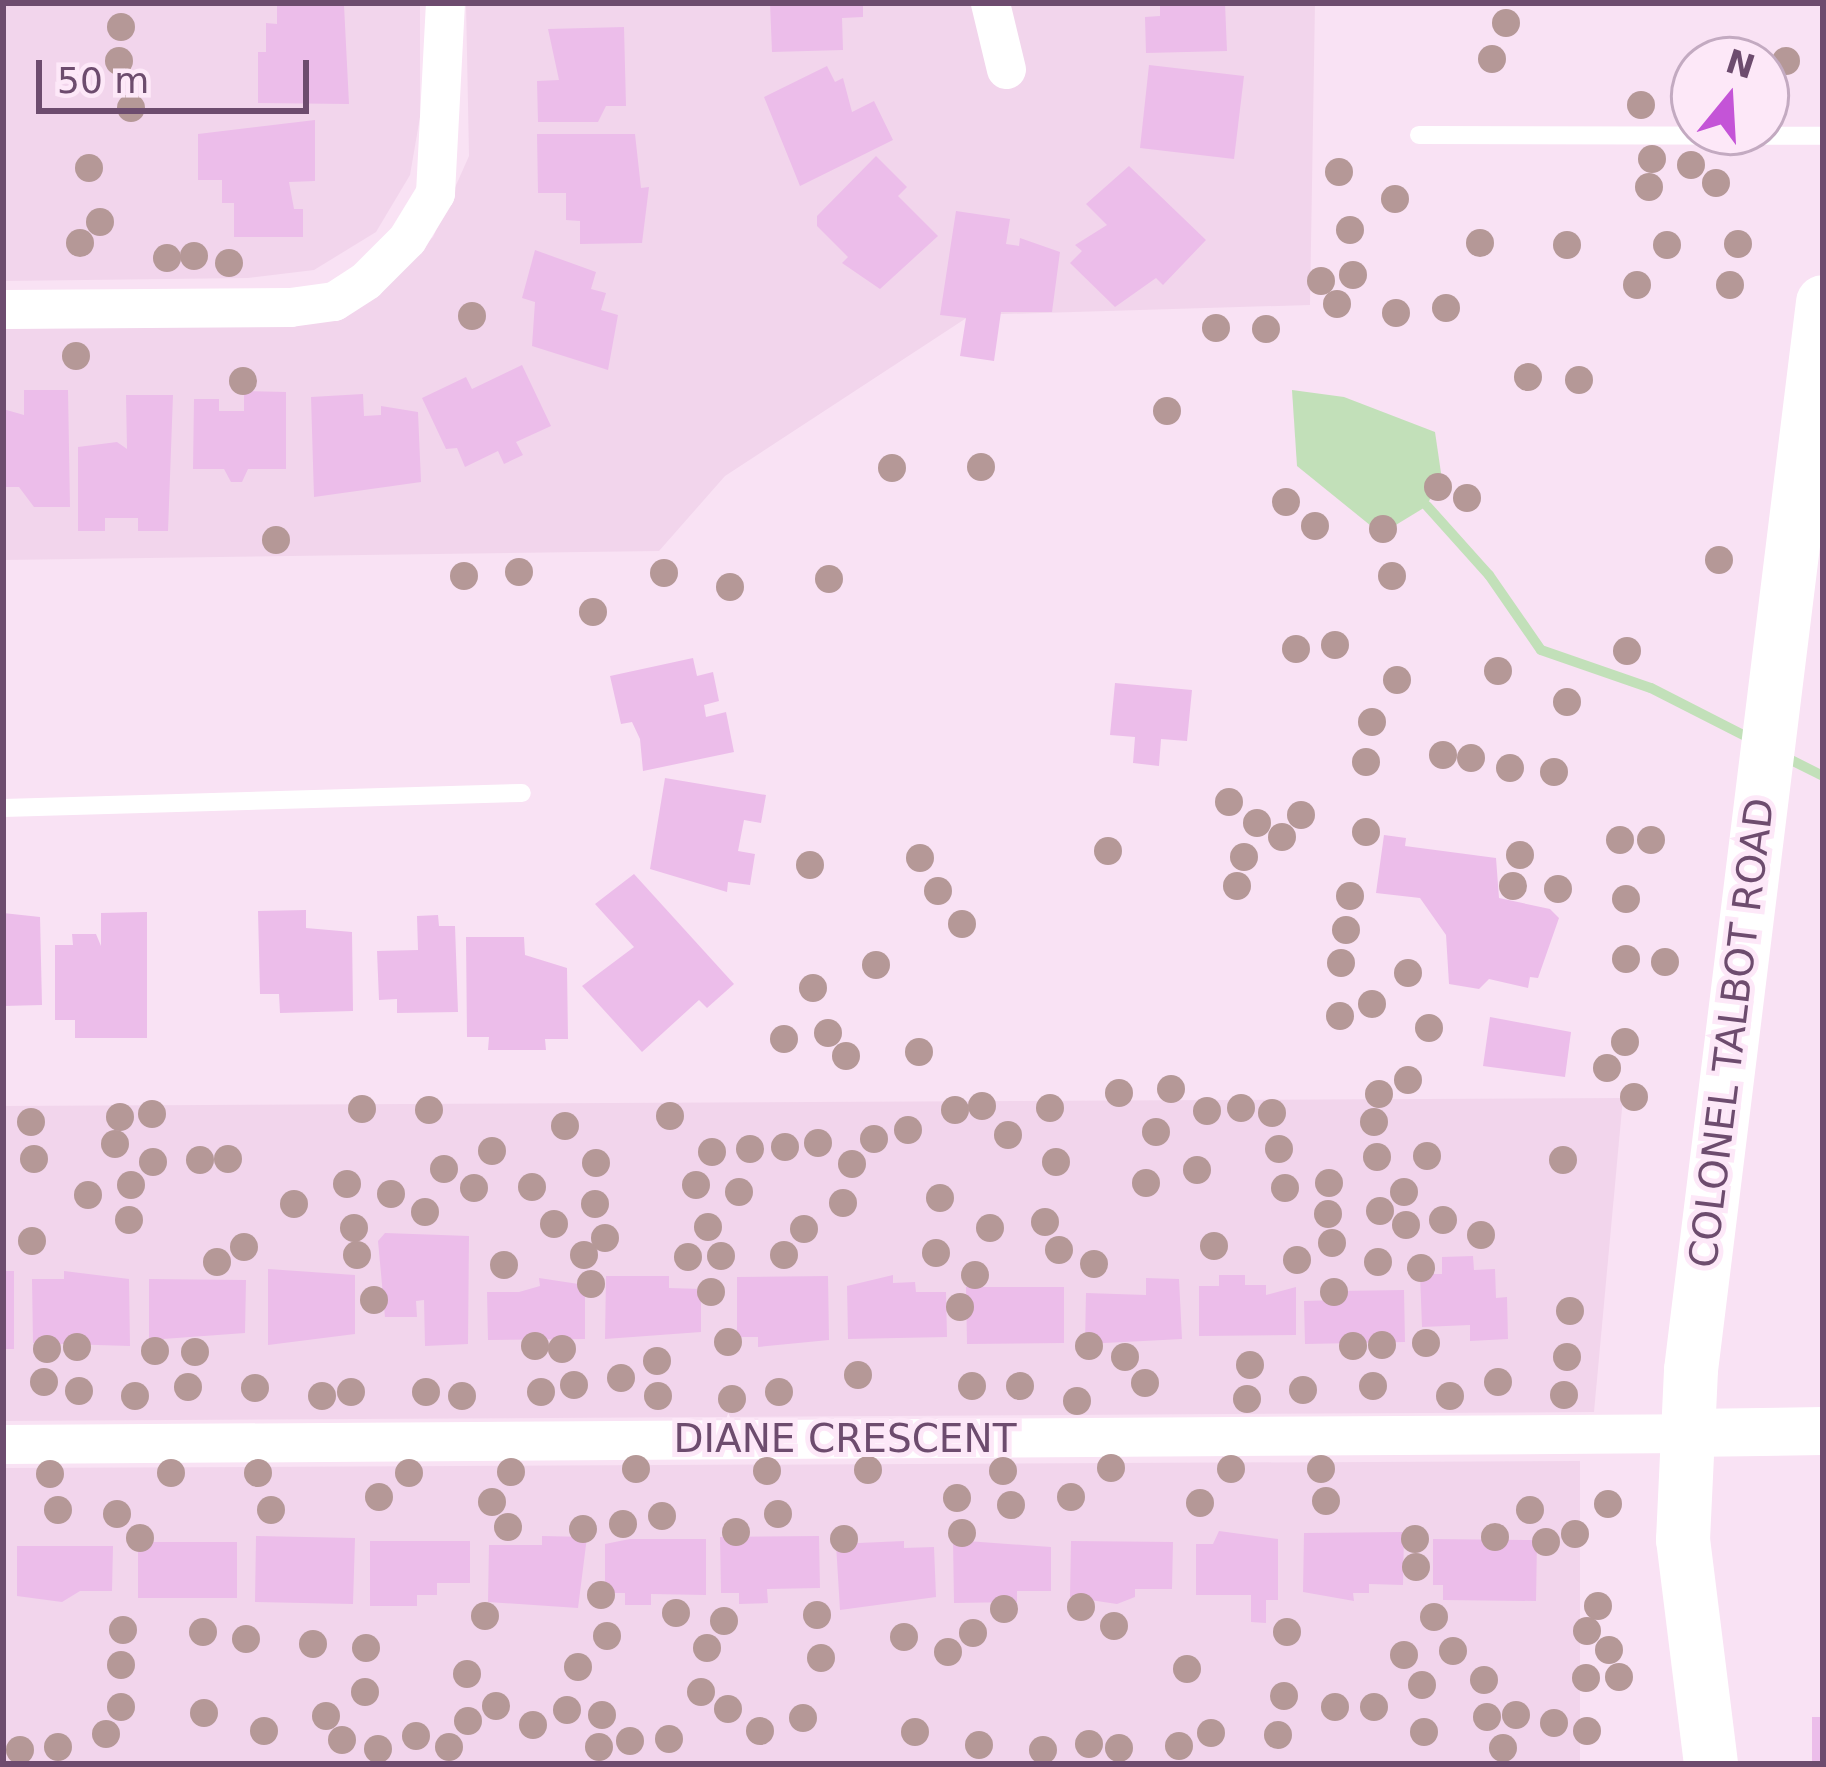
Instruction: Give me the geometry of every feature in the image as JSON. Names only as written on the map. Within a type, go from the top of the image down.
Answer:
[{"type":"main road","name":"COLONEL TALBOT ROAD","points":[[1711,1764],[1683,1540],[1688,1433],[1823,302]]},
{"type":"street","points":[[3,309],[290,307],[334,301],[366,280],[407,239],[435,193],[445,3]]},
{"type":"street","points":[[990,3],[1006,69]]},
{"type":"street","points":[[1688,1433],[1823,1431]]},
{"type":"street","name":"DIANE CRESCENT","points":[[3,1444],[1688,1433]]},
{"type":"lane","points":[[1419,135],[1823,136]]},
{"type":"lane","points":[[3,808],[522,793]]},
{"type":"shaded area","points":[[3,3],[420,3],[420,117],[410,175],[376,232],[314,270],[248,278],[3,281]]},
{"type":"shaded area","points":[[466,3],[1315,3],[1310,305],[971,315],[725,476],[659,551],[3,560],[3,329],[301,323],[369,297],[433,237],[469,156]]},
{"type":"shaded area","points":[[1292,390],[1344,397],[1435,432],[1441,473],[1427,506],[1381,534],[1297,466]]},
{"type":"shaded area","points":[[1623,1098],[1594,1412],[3,1421],[3,1106]]},
{"type":"shaded area","points":[[1580,1461],[1580,1764],[3,1764],[3,1468]]},
{"type":"building","points":[[770,3],[863,3],[863,17],[842,18],[843,50],[772,52]]},
{"type":"building","points":[[1160,3],[1225,3],[1227,51],[1146,53],[1145,17],[1160,16]]},
{"type":"building","points":[[277,4],[344,5],[349,104],[258,103],[258,52],[266,52],[266,23],[277,24]]},
{"type":"building","points":[[624,27],[626,106],[606,106],[598,122],[538,122],[537,81],[559,80],[548,29]]},
{"type":"building","points":[[1149,65],[1244,76],[1234,159],[1140,148]]},
{"type":"building","points":[[827,66],[835,82],[843,78],[852,112],[874,101],[893,140],[800,186],[764,97]]},
{"type":"building","points":[[315,120],[315,181],[289,182],[294,209],[303,209],[303,237],[234,237],[234,203],[222,203],[222,180],[198,180],[198,134]]},
{"type":"building","points":[[537,134],[635,134],[641,188],[649,187],[642,243],[580,244],[580,221],[566,220],[566,193],[538,193]]},
{"type":"building","points":[[876,156],[907,187],[898,196],[938,236],[880,289],[842,263],[848,257],[817,226],[817,216]]},
{"type":"building","points":[[1129,166],[1206,240],[1163,285],[1156,278],[1115,307],[1070,263],[1082,251],[1075,245],[1107,225],[1086,204]]},
{"type":"building","points":[[956,211],[1010,219],[1006,244],[1019,246],[1020,238],[1060,252],[1052,312],[1001,312],[994,361],[960,356],[966,318],[940,315]]},
{"type":"building","points":[[535,250],[596,272],[591,289],[606,293],[601,310],[618,315],[608,370],[532,346],[535,302],[522,298]]},
{"type":"building","points":[[522,365],[551,426],[516,442],[523,455],[504,464],[498,451],[465,467],[457,448],[446,449],[422,398],[466,377],[472,389]]},
{"type":"building","points":[[24,390],[68,390],[70,507],[34,507],[19,487],[3,487],[3,409],[24,415]]},
{"type":"building","points":[[244,391],[286,392],[286,469],[248,469],[242,482],[231,482],[224,469],[193,469],[194,399],[219,399],[219,411],[244,411]]},
{"type":"building","points":[[363,394],[364,416],[381,415],[381,406],[418,412],[421,482],[314,497],[311,397]]},
{"type":"building","points":[[126,395],[173,395],[168,531],[138,531],[138,518],[105,518],[105,531],[78,531],[78,447],[117,442],[127,449]]},
{"type":"building","points":[[693,658],[697,676],[713,672],[719,701],[704,705],[706,717],[726,712],[734,752],[643,771],[640,739],[632,722],[621,724],[610,676]]},
{"type":"building","points":[[1115,683],[1192,690],[1187,741],[1161,739],[1159,766],[1133,763],[1135,737],[1110,735]]},
{"type":"building","points":[[665,778],[766,795],[761,823],[744,820],[738,851],[755,854],[750,885],[728,882],[727,892],[650,869]]},
{"type":"building","points":[[1384,835],[1406,838],[1405,846],[1496,858],[1499,898],[1550,909],[1559,918],[1538,978],[1530,977],[1528,988],[1489,979],[1479,989],[1449,984],[1446,935],[1420,898],[1376,893]]},
{"type":"building","points":[[634,874],[734,984],[707,1008],[699,1000],[642,1052],[582,986],[634,947],[595,904]]},
{"type":"building","points":[[306,910],[306,928],[352,932],[353,1011],[280,1013],[279,994],[260,994],[258,911]]},
{"type":"building","points":[[147,912],[147,1038],[75,1038],[75,1020],[55,1020],[55,945],[73,945],[72,934],[96,934],[101,946],[101,913]]},
{"type":"building","points":[[3,913],[40,917],[42,1005],[3,1006]]},
{"type":"building","points":[[438,915],[439,926],[455,926],[458,1012],[397,1013],[397,999],[379,1000],[377,951],[418,950],[417,916]]},
{"type":"building","points":[[466,937],[524,937],[525,955],[567,968],[568,1039],[545,1039],[546,1050],[488,1050],[489,1037],[467,1037]]},
{"type":"building","points":[[1490,1017],[1571,1032],[1565,1077],[1483,1066]]},
{"type":"building","points":[[385,1233],[469,1236],[468,1344],[425,1346],[424,1300],[416,1301],[417,1317],[385,1317],[378,1241]]},
{"type":"building","points":[[1473,1256],[1474,1270],[1495,1269],[1496,1298],[1507,1297],[1508,1339],[1470,1341],[1470,1325],[1422,1327],[1420,1274],[1442,1274],[1442,1257]]},
{"type":"building","points":[[268,1269],[355,1275],[355,1334],[268,1345]]},
{"type":"building","points":[[3,1271],[14,1271],[14,1349],[3,1349]]},
{"type":"building","points":[[64,1271],[129,1279],[130,1346],[33,1343],[32,1279],[64,1279]]},
{"type":"building","points":[[893,1275],[893,1283],[915,1282],[916,1292],[946,1292],[947,1337],[848,1339],[847,1286]]},
{"type":"building","points":[[1219,1275],[1245,1275],[1245,1285],[1266,1285],[1266,1295],[1296,1287],[1296,1335],[1199,1336],[1199,1286],[1219,1286]]},
{"type":"building","points":[[606,1276],[669,1276],[669,1288],[701,1289],[701,1332],[605,1339]]},
{"type":"building","points":[[828,1276],[829,1340],[758,1347],[758,1337],[737,1337],[737,1277]]},
{"type":"building","points":[[539,1278],[585,1285],[585,1339],[488,1340],[487,1292],[519,1292],[540,1286]]},
{"type":"building","points":[[1146,1278],[1179,1279],[1182,1339],[1085,1344],[1086,1293],[1146,1295]]},
{"type":"building","points":[[149,1279],[246,1280],[245,1333],[149,1340]]},
{"type":"building","points":[[966,1287],[1064,1287],[1064,1343],[967,1344]]},
{"type":"building","points":[[1404,1290],[1405,1342],[1305,1344],[1304,1301],[1337,1300],[1337,1291]]},
{"type":"building","points":[[1219,1531],[1278,1539],[1278,1600],[1266,1600],[1266,1623],[1251,1622],[1251,1595],[1196,1595],[1196,1544],[1213,1544]]},
{"type":"building","points":[[1404,1532],[1403,1585],[1369,1584],[1369,1593],[1353,1593],[1354,1601],[1303,1592],[1304,1533]]},
{"type":"building","points":[[256,1536],[355,1538],[353,1604],[255,1602]]},
{"type":"building","points":[[542,1536],[587,1537],[578,1608],[488,1602],[489,1545],[542,1545]]},
{"type":"building","points":[[819,1536],[820,1588],[767,1589],[768,1603],[739,1604],[739,1593],[721,1593],[720,1537]]},
{"type":"building","points":[[630,1539],[706,1539],[706,1595],[651,1594],[651,1605],[625,1605],[625,1593],[605,1593],[605,1544]]},
{"type":"building","points":[[1433,1539],[1537,1540],[1536,1601],[1443,1600],[1443,1585],[1433,1585]]},
{"type":"building","points":[[953,1540],[1051,1547],[1051,1591],[1017,1591],[1017,1602],[954,1603]]},
{"type":"building","points":[[370,1541],[470,1541],[470,1583],[437,1583],[437,1595],[417,1595],[417,1606],[370,1606]]},
{"type":"building","points":[[904,1541],[904,1548],[934,1547],[936,1597],[840,1610],[836,1544]]},
{"type":"building","points":[[1071,1541],[1173,1542],[1172,1589],[1135,1589],[1135,1597],[1117,1604],[1070,1597]]},
{"type":"building","points":[[138,1542],[237,1542],[237,1598],[138,1598]]},
{"type":"building","points":[[17,1546],[113,1546],[112,1591],[80,1591],[62,1602],[17,1596]]},
{"type":"building","points":[[1812,1717],[1823,1717],[1823,1764],[1812,1764]]},
{"type":"waterway","points":[[1427,506],[1489,575],[1541,650],[1651,688],[1751,739]]},
{"type":"waterway","points":[[1783,756],[1823,776]]}]
